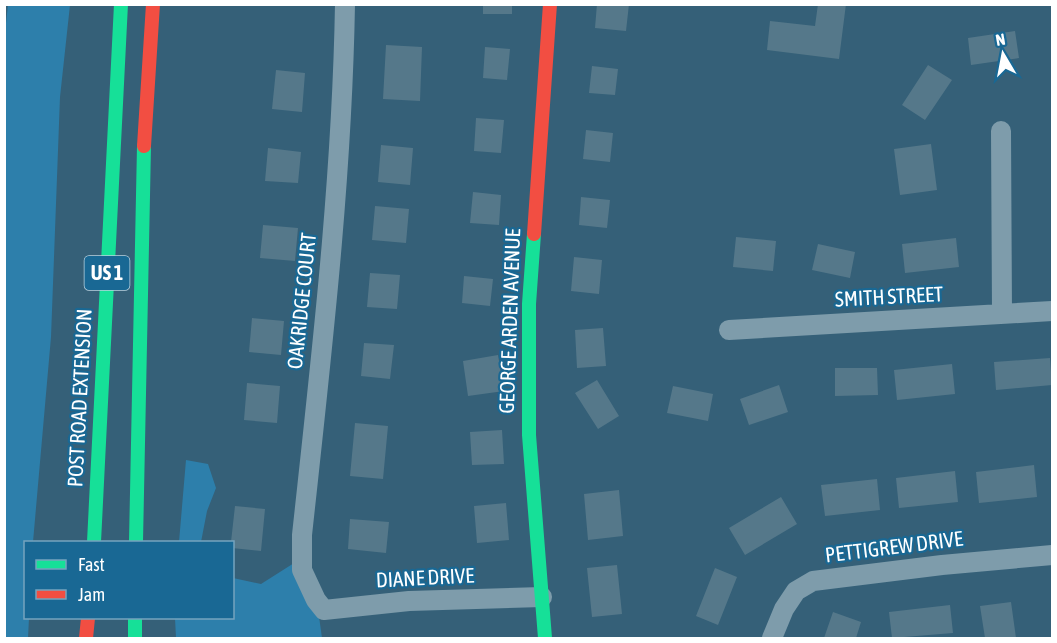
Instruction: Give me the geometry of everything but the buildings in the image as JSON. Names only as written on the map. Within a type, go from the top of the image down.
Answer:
[{"type":"main road","name":"POST ROAD EXTENSION","points":[[94,541],[121,4]]},
{"type":"main road","name":"US 1","points":[[136,541],[144,131],[153,4]]},
{"type":"main road","name":"GEORGE ARDEN AVENUE","points":[[545,639],[528,435],[529,304],[550,4]]},
{"type":"main road","points":[[86,639],[88,619]]},
{"type":"main road","points":[[135,619],[135,639]]},
{"type":"street","name":"OAKRIDGE COURT","points":[[316,600],[302,570],[302,535],[332,257],[344,73],[345,4]]},
{"type":"street","points":[[1001,130],[1002,314]]},
{"type":"street","name":"SMITH STREET","points":[[729,330],[1053,311]]},
{"type":"street","name":"PETTIGREW DRIVE","points":[[772,639],[784,609],[796,591],[813,581],[942,565],[1053,555]]},
{"type":"street","name":"DIANE DRIVE","points":[[316,600],[324,610],[409,601],[542,597]]},
{"type":"shaded area","points":[[8,5],[70,5],[60,97],[51,337],[33,541],[24,541],[24,619],[29,619],[28,638],[4,638],[4,41]]},
{"type":"shaded area","points":[[186,460],[208,464],[216,488],[207,511],[201,541],[179,541]]},
{"type":"shaded area","points":[[302,558],[317,602],[322,638],[176,638],[175,619],[234,619],[234,578],[261,584]]},
{"type":"traffic: fast","points":[[94,541],[121,4]]},
{"type":"traffic: fast","points":[[136,541],[144,146]]},
{"type":"traffic: fast","points":[[534,234],[529,304],[529,435],[545,638]]},
{"type":"traffic: fast","points":[[135,619],[135,638]]},
{"type":"traffic: jam","points":[[144,146],[153,4]]},
{"type":"traffic: jam","points":[[534,234],[550,4]]},
{"type":"traffic: jam","points":[[86,638],[88,619]]}]
